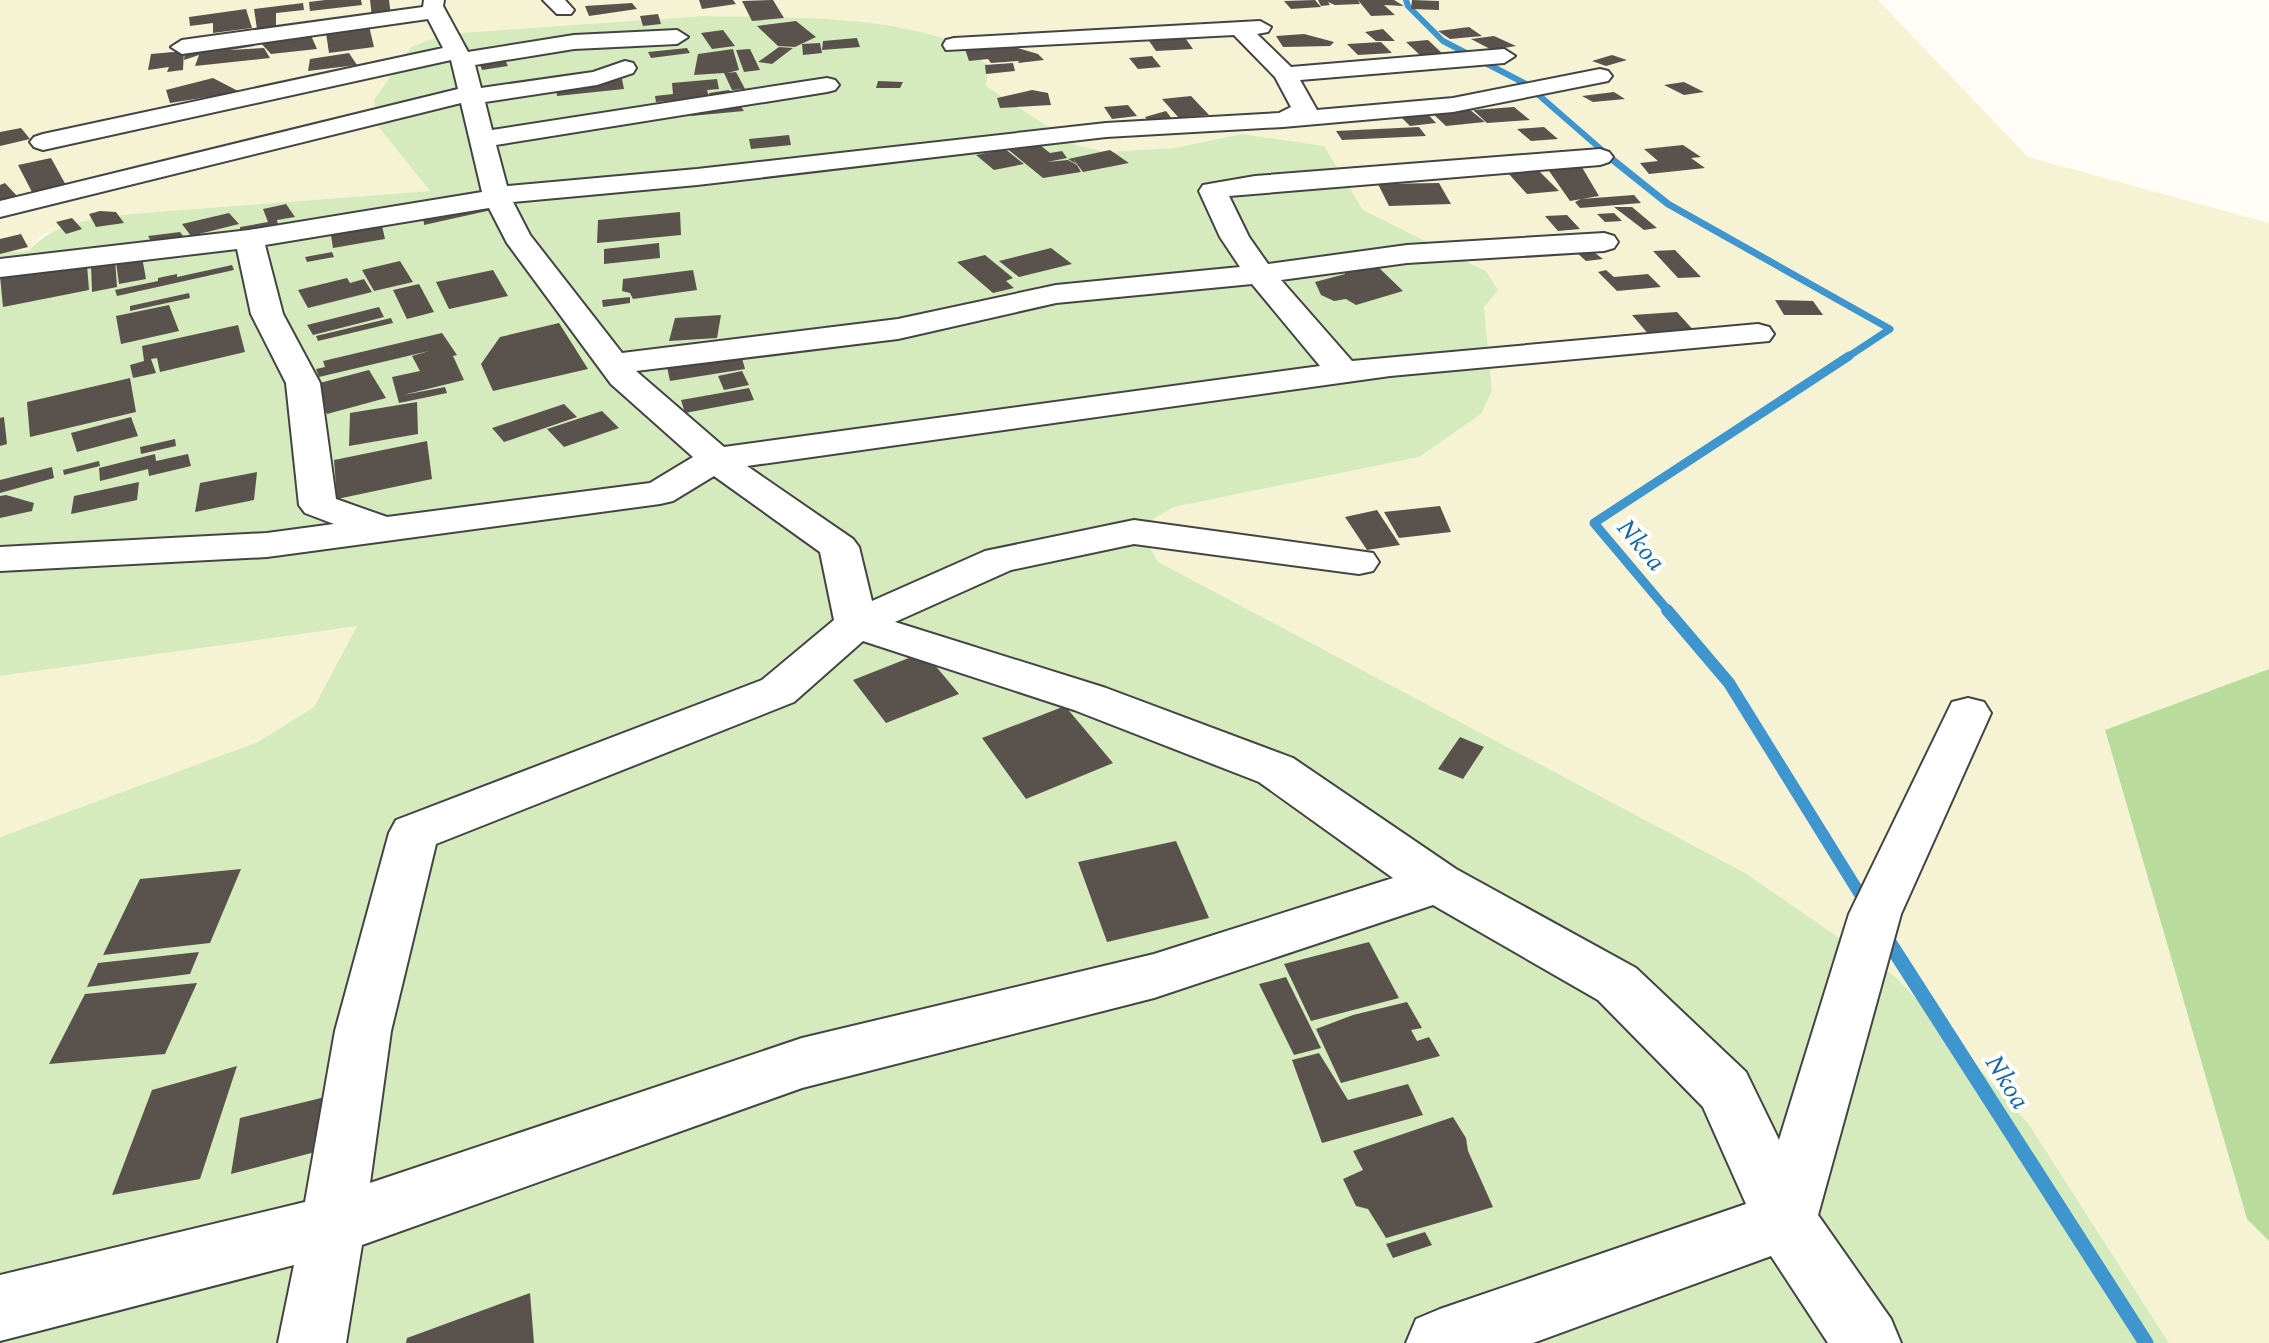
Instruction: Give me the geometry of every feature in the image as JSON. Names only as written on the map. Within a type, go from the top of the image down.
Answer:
[{"type":"street","points":[[182,47],[435,6],[459,56],[497,197],[517,237],[623,377],[716,459],[839,547],[856,624]]},
{"type":"street","points":[[954,45],[1250,28],[1285,74],[1305,110],[1283,120]]},
{"type":"street","points":[[43,142],[235,98],[459,56],[574,42],[677,37]]},
{"type":"street","points":[[1285,74],[1504,56]]},
{"type":"street","points":[[0,209],[471,95],[597,78],[625,68]]},
{"type":"street","points":[[0,268],[249,239],[497,197],[1106,130],[1283,120],[1453,105],[1600,76]]},
{"type":"street","points":[[483,139],[827,85]]},
{"type":"street","points":[[1343,372],[1262,274],[1218,211],[1213,191],[1255,184],[1600,157]]},
{"type":"street","points":[[249,239],[267,314],[303,383],[318,505],[385,530]]},
{"type":"street","points":[[613,364],[898,329],[1056,294],[1262,274],[1407,254],[1604,242]]},
{"type":"street","points":[[0,559],[267,545],[385,530],[660,493],[716,459],[1343,372],[1758,334]]},
{"type":"street","points":[[312,1343],[363,1031],[414,833],[778,691],[856,624],[999,560],[1134,532],[1359,562]]},
{"type":"street","points":[[856,624],[1090,699],[1276,770],[1438,883],[1617,984],[1725,1090],[1785,1221],[1867,1343]]},
{"type":"street","points":[[1785,1221],[1875,914],[1968,713]]},
{"type":"street","points":[[0,1308],[331,1226],[802,1063],[1154,976],[1438,883]]},
{"type":"street","points":[[1440,1343],[1785,1221]]},
{"type":"shaded area","points":[[0,0],[1878,0],[2028,157],[2269,223],[2269,669],[2105,731],[2247,1219],[2269,1241],[2269,1343],[2169,1343],[2028,1123],[1897,979],[1747,874],[1158,563],[1138,527],[1174,507],[1419,457],[1492,392],[1484,307],[1487,271],[1363,210],[1323,146],[1242,134],[1174,148],[1106,152],[1076,145],[986,86],[819,19],[702,16],[445,34],[379,126],[430,191],[130,214],[43,234],[29,251],[0,252]]},
{"type":"shaded area","points":[[358,625],[314,707],[258,742],[0,837],[0,676]]},
{"type":"green space","points":[[702,16],[852,21],[881,24],[946,39],[987,64],[986,86],[1076,145],[1106,152],[1174,148],[1242,134],[1324,146],[1363,210],[1486,271],[1498,290],[1484,307],[1492,391],[1481,414],[1419,457],[1174,507],[1138,528],[1158,562],[1747,874],[1898,979],[2028,1123],[2169,1343],[0,1343],[0,837],[258,742],[314,707],[357,626],[0,676],[0,252],[29,251],[50,233],[62,228],[88,220],[130,214],[430,191],[378,126],[374,100],[411,47],[445,34]]},
{"type":"green space","points":[[2269,669],[2269,1241],[2247,1219],[2105,730]]},
{"type":"building","points":[[361,0],[362,5],[310,11],[309,2]]},
{"type":"building","points":[[370,0],[389,0],[391,15],[372,17]]},
{"type":"building","points":[[699,0],[733,0],[736,4],[702,9]]},
{"type":"building","points":[[773,0],[784,18],[752,21],[742,1]]},
{"type":"building","points":[[1315,0],[1321,7],[1291,9],[1284,1]]},
{"type":"building","points":[[1318,0],[1358,0],[1360,4],[1335,5],[1328,2],[1330,5],[1321,6]]},
{"type":"building","points":[[1358,0],[1394,0],[1404,6],[1384,5],[1395,15],[1371,16]]},
{"type":"building","points":[[1412,0],[1439,1],[1439,10],[1411,9]]},
{"type":"building","points":[[303,3],[304,10],[276,13],[276,27],[257,29],[254,9]]},
{"type":"building","points":[[632,3],[637,9],[589,16],[585,6]]},
{"type":"building","points":[[246,9],[252,28],[213,33],[213,23],[190,26],[189,17]]},
{"type":"building","points":[[658,14],[661,24],[643,26],[640,16]]},
{"type":"building","points":[[796,21],[816,37],[795,47],[778,46],[757,26]]},
{"type":"building","points":[[369,26],[374,47],[329,53],[326,33]]},
{"type":"building","points":[[1469,27],[1482,36],[1450,39],[1438,31]]},
{"type":"building","points":[[1383,29],[1395,41],[1376,41],[1365,32]]},
{"type":"building","points":[[723,30],[735,46],[712,49],[701,33]]},
{"type":"building","points":[[309,31],[317,49],[271,54],[257,39]]},
{"type":"building","points":[[1304,34],[1334,42],[1330,46],[1283,47],[1276,36]]},
{"type":"building","points":[[1183,35],[1193,49],[1156,51],[1147,38]]},
{"type":"building","points":[[1494,36],[1516,46],[1492,50],[1471,39]]},
{"type":"building","points":[[857,38],[860,47],[822,50],[823,41]]},
{"type":"building","points":[[253,40],[254,46],[230,50],[264,48],[270,58],[195,66],[199,55],[184,60],[185,50]]},
{"type":"building","points":[[1428,40],[1444,55],[1421,56],[1406,42]]},
{"type":"building","points":[[1381,42],[1392,53],[1358,55],[1347,44]]},
{"type":"building","points":[[820,43],[822,53],[803,55],[802,44]]},
{"type":"building","points":[[1008,45],[1038,54],[1044,60],[1018,63],[991,63],[988,59],[969,61],[965,49]]},
{"type":"building","points":[[779,47],[793,48],[772,64],[758,62]]},
{"type":"building","points":[[687,48],[690,53],[651,58],[648,52]]},
{"type":"building","points":[[733,49],[739,70],[727,73],[736,72],[745,89],[732,90],[724,73],[694,75],[698,54]]},
{"type":"building","points":[[750,49],[760,70],[744,72],[736,50]]},
{"type":"building","points":[[184,51],[183,70],[167,72],[169,67],[148,70],[151,54]]},
{"type":"building","points":[[349,53],[357,65],[308,71],[310,59]]},
{"type":"building","points":[[1612,55],[1627,60],[1606,66],[1592,61]]},
{"type":"building","points":[[503,56],[508,66],[482,70],[478,59]]},
{"type":"building","points":[[1152,56],[1161,67],[1138,69],[1129,58]]},
{"type":"building","points":[[1013,63],[1015,71],[986,74],[985,65]]},
{"type":"building","points":[[213,78],[240,92],[170,103],[166,90]]},
{"type":"building","points":[[622,79],[624,89],[557,96],[556,86]]},
{"type":"building","points":[[717,79],[719,89],[707,90],[709,97],[656,102],[655,96],[673,94],[672,83]]},
{"type":"building","points":[[878,81],[903,82],[900,88],[876,88]]},
{"type":"building","points":[[1684,82],[1704,92],[1684,95],[1664,85]]},
{"type":"building","points":[[729,90],[744,111],[691,116],[683,105],[714,102],[709,93]]},
{"type":"building","points":[[1032,90],[1048,93],[1051,105],[1000,108],[997,98]]},
{"type":"building","points":[[1614,92],[1625,99],[1593,102],[1582,96]]},
{"type":"building","points":[[1191,96],[1209,115],[1179,118],[1162,99]]},
{"type":"building","points":[[1128,105],[1137,116],[1112,119],[1104,107]]},
{"type":"building","points":[[1514,107],[1530,120],[1487,123],[1473,110]]},
{"type":"building","points":[[1469,109],[1485,122],[1446,126],[1431,112]]},
{"type":"building","points":[[1166,111],[1173,120],[1149,122],[1145,117]]},
{"type":"building","points":[[1425,111],[1436,123],[1410,126],[1397,113]]},
{"type":"building","points":[[1419,127],[1426,136],[1342,140],[1336,131]]},
{"type":"building","points":[[1544,127],[1558,139],[1531,141],[1517,129]]},
{"type":"building","points":[[21,128],[30,139],[0,146],[0,132]]},
{"type":"building","points":[[789,135],[791,145],[751,149],[749,139]]},
{"type":"building","points":[[1035,141],[1050,153],[1062,151],[1067,158],[1047,162],[1068,160],[1077,165],[1081,172],[1043,178],[1005,147]]},
{"type":"building","points":[[1683,145],[1701,157],[1691,158],[1705,168],[1649,174],[1640,163],[1658,161],[1644,149]]},
{"type":"building","points":[[1005,149],[1024,164],[994,170],[976,155]]},
{"type":"building","points":[[1110,150],[1129,163],[1083,172],[1073,159],[1076,164],[1068,159]]},
{"type":"building","points":[[51,158],[67,187],[33,194],[18,165]]},
{"type":"building","points":[[1580,164],[1599,196],[1570,201],[1547,168]]},
{"type":"building","points":[[1539,171],[1559,191],[1527,194],[1508,173]]},
{"type":"building","points":[[5,183],[17,196],[0,201],[0,185]]},
{"type":"building","points":[[1439,183],[1451,204],[1389,206],[1378,184]]},
{"type":"building","points":[[1634,195],[1641,203],[1580,208],[1575,202],[1581,199]]},
{"type":"building","points":[[488,203],[496,209],[424,225],[423,213]]},
{"type":"building","points":[[286,204],[295,217],[277,220],[278,225],[240,232],[240,227],[268,222],[263,209]]},
{"type":"building","points":[[1614,207],[1632,207],[1657,228],[1644,230]]},
{"type":"building","points":[[116,212],[124,223],[96,227],[89,214]]},
{"type":"building","points":[[680,212],[681,235],[597,243],[598,220]]},
{"type":"building","points":[[229,213],[239,224],[191,236],[182,224]]},
{"type":"building","points":[[1614,213],[1622,221],[1605,222],[1597,214]]},
{"type":"building","points":[[1567,215],[1580,229],[1558,231],[1545,216]]},
{"type":"building","points":[[72,218],[82,229],[66,234],[56,222]]},
{"type":"building","points":[[381,221],[385,239],[333,248],[330,229]]},
{"type":"building","points":[[180,232],[184,237],[151,241],[148,236]]},
{"type":"building","points":[[21,234],[28,247],[0,254],[0,239]]},
{"type":"building","points":[[659,243],[660,258],[604,264],[604,249]]},
{"type":"building","points":[[1051,248],[1072,264],[1019,277],[999,261]]},
{"type":"building","points":[[1591,250],[1603,259],[1586,261],[1576,252]]},
{"type":"building","points":[[1675,250],[1701,277],[1678,278],[1653,251]]},
{"type":"building","points":[[332,252],[334,257],[307,262],[305,257]]},
{"type":"building","points":[[985,255],[1013,278],[1006,281],[1014,288],[993,293],[957,262]]},
{"type":"building","points":[[142,257],[146,279],[119,284],[116,262]]},
{"type":"building","points":[[115,259],[117,287],[92,292],[91,264]]},
{"type":"building","points":[[400,261],[413,282],[374,291],[362,270]]},
{"type":"building","points":[[1375,264],[1403,291],[1356,305],[1346,299],[1334,301],[1321,295],[1315,282],[1345,274],[1345,267]]},
{"type":"building","points":[[87,265],[89,290],[3,307],[0,276]]},
{"type":"building","points":[[232,265],[234,270],[117,296],[115,290],[158,281],[158,278]]},
{"type":"building","points":[[493,270],[508,296],[449,309],[436,282]]},
{"type":"building","points":[[693,270],[697,290],[633,299],[630,293],[622,291],[623,279]]},
{"type":"building","points":[[1606,270],[1614,277],[1648,274],[1661,287],[1617,291],[1598,272]]},
{"type":"building","points":[[347,278],[350,283],[364,279],[372,292],[308,308],[298,290]]},
{"type":"building","points":[[419,284],[434,312],[407,319],[393,290]]},
{"type":"building","points":[[189,293],[190,298],[130,311],[130,306]]},
{"type":"building","points":[[630,297],[630,303],[603,307],[602,300]]},
{"type":"building","points":[[1775,300],[1813,301],[1823,315],[1784,315]]},
{"type":"building","points":[[169,305],[179,331],[121,344],[116,316]]},
{"type":"building","points":[[379,307],[384,317],[313,335],[307,325]]},
{"type":"building","points":[[1677,312],[1696,333],[1650,336],[1632,315]]},
{"type":"building","points":[[721,315],[717,338],[669,341],[675,318]]},
{"type":"building","points":[[391,318],[393,323],[318,341],[316,336]]},
{"type":"building","points":[[559,323],[588,369],[493,391],[481,364],[500,337]]},
{"type":"building","points":[[238,325],[245,352],[160,372],[157,358],[151,359],[156,373],[133,378],[130,365],[144,361],[142,346]]},
{"type":"building","points":[[442,333],[457,355],[453,356],[464,380],[403,395],[445,387],[447,393],[399,403],[392,377],[420,371],[412,356],[429,351],[319,377],[316,369],[325,367],[323,361]]},
{"type":"building","points":[[740,351],[745,369],[670,381],[666,362]]},
{"type":"building","points":[[369,370],[386,398],[327,414],[312,385]]},
{"type":"building","points":[[742,371],[749,385],[724,390],[718,376]]},
{"type":"building","points":[[130,378],[136,412],[30,437],[27,402]]},
{"type":"building","points":[[749,388],[754,400],[685,413],[681,400]]},
{"type":"building","points":[[417,402],[418,434],[349,446],[350,413]]},
{"type":"building","points":[[564,404],[577,417],[504,442],[492,428]]},
{"type":"building","points":[[602,411],[619,428],[564,447],[547,429]]},
{"type":"building","points":[[4,417],[7,444],[0,446],[0,418]]},
{"type":"building","points":[[131,417],[138,436],[77,452],[71,433]]},
{"type":"building","points":[[175,439],[176,446],[141,454],[140,447]]},
{"type":"building","points":[[427,441],[432,479],[337,499],[334,460]]},
{"type":"building","points":[[155,454],[156,461],[188,454],[191,466],[149,476],[148,469],[100,481],[99,468]]},
{"type":"building","points":[[99,461],[100,466],[64,475],[63,470]]},
{"type":"building","points":[[52,467],[54,478],[0,493],[0,480]]},
{"type":"building","points":[[257,472],[254,500],[195,512],[200,483]]},
{"type":"building","points":[[139,482],[137,500],[71,514],[74,496]]},
{"type":"building","points":[[0,496],[34,503],[32,511],[0,518]]},
{"type":"building","points":[[1440,506],[1451,532],[1399,538],[1384,512]]},
{"type":"building","points":[[1377,510],[1400,545],[1367,550],[1345,517]]},
{"type":"building","points":[[924,652],[959,694],[886,723],[853,680]]},
{"type":"building","points":[[1065,706],[1113,763],[1026,799],[982,738]]},
{"type":"building","points":[[1460,737],[1484,747],[1463,779],[1438,769]]},
{"type":"building","points":[[1176,841],[1209,918],[1107,942],[1078,862]]},
{"type":"building","points":[[241,869],[210,943],[103,955],[140,879]]},
{"type":"building","points":[[1369,942],[1399,998],[1311,1021],[1284,964]]},
{"type":"building","points":[[199,952],[190,974],[87,987],[98,963]]},
{"type":"building","points":[[1286,977],[1321,1048],[1294,1055],[1259,984]]},
{"type":"building","points":[[197,983],[165,1054],[49,1064],[85,994]]},
{"type":"building","points":[[1407,1002],[1422,1028],[1411,1030],[1417,1041],[1429,1037],[1440,1056],[1341,1083],[1316,1029],[1353,1015]]},
{"type":"building","points":[[1319,1053],[1348,1100],[1408,1084],[1423,1115],[1322,1143],[1292,1060]]},
{"type":"building","points":[[237,1066],[200,1179],[112,1195],[152,1090]]},
{"type":"building","points":[[325,1097],[319,1151],[231,1174],[240,1118]]},
{"type":"building","points":[[1453,1117],[1466,1138],[1468,1151],[1493,1207],[1386,1238],[1368,1209],[1356,1206],[1343,1179],[1363,1170],[1353,1151]]},
{"type":"building","points":[[1425,1232],[1432,1245],[1393,1258],[1386,1244]]},
{"type":"building","points":[[530,1293],[534,1343],[406,1343],[407,1338]]},
{"type":"waterway","name":"Nkoa","points":[[1406,0],[1408,6],[1443,41],[1526,84],[1611,158]]},
{"type":"waterway","name":"Nkoa","points":[[1608,156],[1668,204],[1890,329],[1846,358]]},
{"type":"waterway","name":"Nkoa","points":[[1669,612],[1594,523],[1849,356]]},
{"type":"waterway","name":"Nkoa","points":[[1667,610],[1729,683],[1866,904]]},
{"type":"waterway","name":"Nkoa","points":[[1885,936],[2146,1343]]}]
